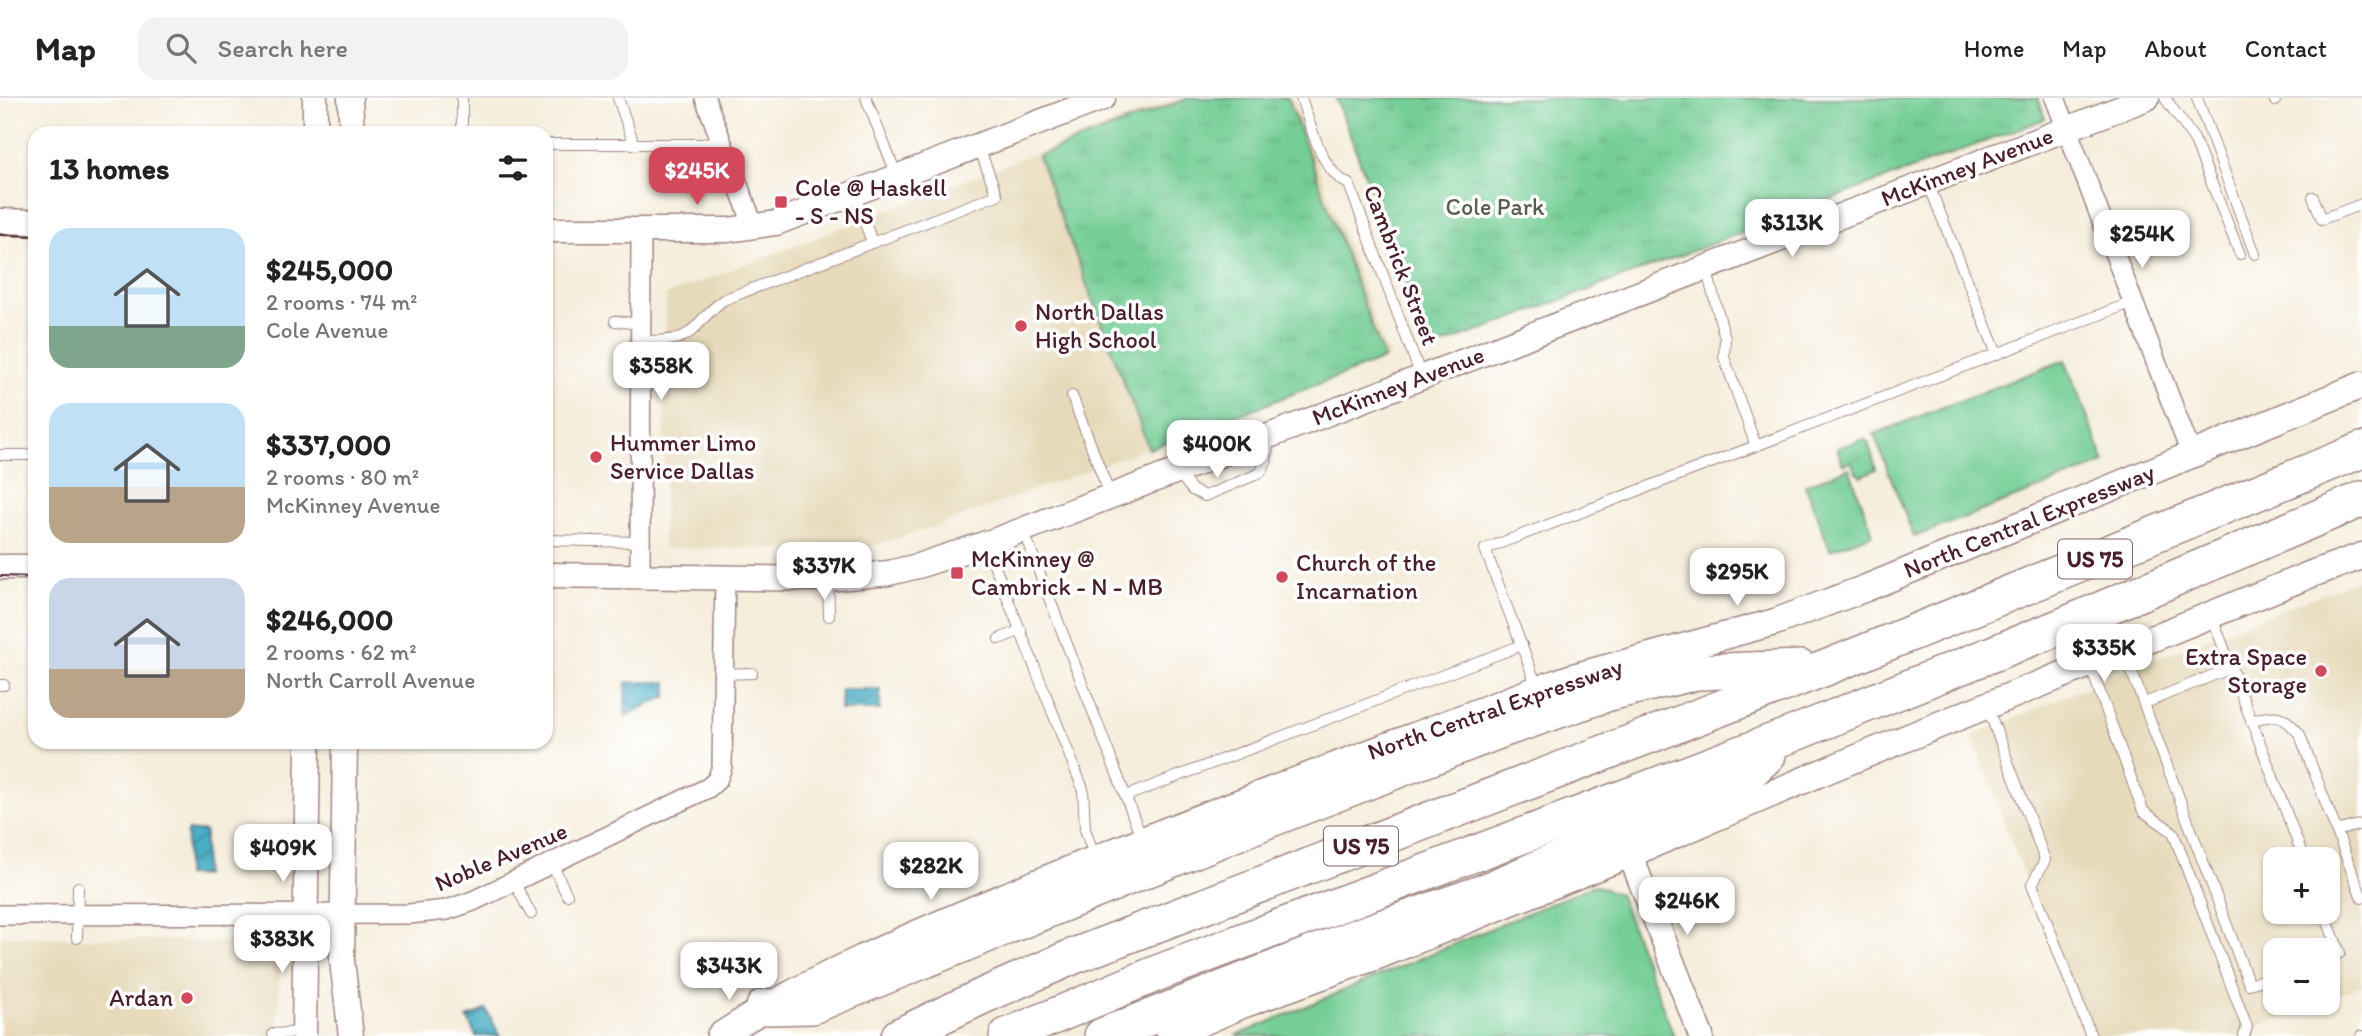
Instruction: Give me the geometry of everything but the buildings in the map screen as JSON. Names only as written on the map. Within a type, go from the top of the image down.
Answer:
[{"type":"highway","name":"US 75","points":[[900,1036],[995,990],[1074,956],[1828,667],[2362,450]]},
{"type":"highway","name":"US 75","points":[[1007,1036],[1160,972],[1790,735],[2062,626],[2362,499]]},
{"type":"highway","points":[[764,1007],[812,1006],[1271,819],[1504,729],[1609,694],[1696,672],[1828,667]]},
{"type":"highway","points":[[1102,1036],[1329,947],[1481,893],[1741,780],[1790,735]]},
{"type":"main road","name":"North Central Expressway","points":[[720,1036],[764,1007],[905,939],[1095,859],[1538,689],[1775,622],[1866,588],[2362,385]]},
{"type":"main road","points":[[1170,1036],[1242,1005],[1381,959],[1830,769],[2211,614],[2362,556]]},
{"type":"street","points":[[315,98],[315,126]]},
{"type":"street","points":[[351,98],[352,126]]},
{"type":"street","points":[[705,98],[754,227]]},
{"type":"street","points":[[553,230],[728,230],[776,223],[1103,98]]},
{"type":"street","points":[[2055,98],[2192,456]]},
{"type":"street","name":"McKinney Avenue","points":[[553,575],[828,579],[889,573],[986,543],[2147,98]]},
{"type":"street","points":[[0,221],[28,222]]},
{"type":"street","points":[[640,576],[641,229]]},
{"type":"street","points":[[0,567],[28,567]]},
{"type":"street","name":"Noble Avenue","points":[[0,915],[409,914],[447,910],[514,882],[708,788],[717,780],[722,767],[725,577]]},
{"type":"street","points":[[304,1034],[308,749]]},
{"type":"street","points":[[345,749],[344,986],[351,1036]]},
{"type":"street","points":[[1630,854],[1701,1036]]},
{"type":"lane","points":[[462,98],[462,126]]},
{"type":"lane","points":[[618,98],[634,144]]},
{"type":"lane","points":[[866,98],[897,177]]},
{"type":"lane","name":"Cambrick Street","points":[[1301,98],[1328,169],[1339,180],[1349,184],[1421,377]]},
{"type":"lane","points":[[2165,98],[2194,139],[2240,254]]},
{"type":"lane","points":[[2197,98],[2255,254]]},
{"type":"lane","points":[[553,144],[702,144],[721,140]]},
{"type":"lane","points":[[615,321],[641,332],[679,339],[691,334],[723,300],[997,195],[978,145]]},
{"type":"lane","points":[[1927,182],[1997,354]]},
{"type":"lane","points":[[854,193],[872,242]]},
{"type":"lane","points":[[2313,197],[2322,219],[2362,204]]},
{"type":"lane","points":[[1706,268],[1726,338],[1724,357],[1756,446]]},
{"type":"lane","points":[[1538,689],[1485,549],[2133,302]]},
{"type":"lane","points":[[1072,396],[1110,496]]},
{"type":"lane","points":[[1177,470],[1192,490],[1205,496],[1260,473],[1266,462],[1269,436]]},
{"type":"lane","points":[[0,455],[28,455]]},
{"type":"lane","points":[[1023,529],[1143,840]]},
{"type":"lane","points":[[553,540],[640,542]]},
{"type":"lane","points":[[986,543],[1083,789],[1085,829],[1095,859]]},
{"type":"lane","points":[[828,579],[829,616]]},
{"type":"lane","points":[[2211,614],[2299,847]]},
{"type":"lane","points":[[999,639],[1021,630]]},
{"type":"lane","points":[[1126,796],[1522,645]]},
{"type":"lane","points":[[2124,650],[2249,985],[2263,980]]},
{"type":"lane","points":[[2090,665],[2143,811],[2173,832],[2247,1027],[2244,1036]]},
{"type":"lane","points":[[2145,703],[2231,667]]},
{"type":"lane","points":[[724,674],[752,673]]},
{"type":"lane","points":[[1987,705],[2045,860],[2032,884],[2091,1036]]},
{"type":"lane","points":[[2251,721],[2268,715],[2288,720],[2300,735],[2362,898]]},
{"type":"lane","points":[[2336,831],[2362,824]]},
{"type":"lane","points":[[552,864],[567,895]]},
{"type":"lane","points":[[514,882],[531,914]]},
{"type":"lane","points":[[77,938],[78,887]]},
{"type":"lane","points":[[273,1034],[304,1034]]},
{"type":"shaded area","name":"North Dallas High School","points":[[1179,98],[1293,98],[1389,358],[943,524],[863,549],[663,548],[666,295]]},
{"type":"shaded area","points":[[2362,578],[2362,985],[2340,994],[2340,938],[2263,938],[2263,1015],[2287,1015],[2254,1028],[2256,1036],[2084,1036],[1972,736],[2120,673]]},
{"type":"shaded area","points":[[0,936],[280,943],[278,1036],[0,1036]]},
{"type":"green space","points":[[1189,98],[1288,98],[1384,359],[1149,449],[1038,156]]},
{"type":"green space","name":"Cole Park","points":[[1336,98],[2038,98],[2045,119],[1431,349]]},
{"type":"green space","points":[[2065,360],[2105,463],[1914,537],[1874,434]]},
{"type":"green space","points":[[1864,439],[1868,442],[1876,469],[1862,476],[1856,472],[1851,461],[1843,464],[1837,448]]},
{"type":"green space","points":[[1849,468],[1873,534],[1830,550],[1805,485]]},
{"type":"green space","points":[[1594,885],[1619,894],[1674,1036],[1236,1036]]},
{"type":"water","points":[[626,682],[667,682],[667,696],[625,716]]},
{"type":"water","points":[[841,689],[880,689],[880,710],[840,710]]},
{"type":"water","points":[[187,831],[205,831],[204,876],[186,875]]},
{"type":"water","points":[[486,1009],[500,1036],[476,1036],[467,1018]]},
{"type":"tram line","points":[[0,235],[28,236]]},
{"type":"tram line","points":[[0,576],[28,577]]},
{"type":"place","name":"Cole @ Haskell - S - NS","points":[[781,202]]},
{"type":"place","name":"North Dallas High School","points":[[1021,326]]},
{"type":"place","name":"Hummer Limo Service Dallas","points":[[596,457]]},
{"type":"place","name":"McKinney @ Cambrick - N - MB","points":[[957,573]]},
{"type":"place","name":"Church of the Incarnation","points":[[1282,577]]},
{"type":"place","name":"Extra Space Storage","points":[[2321,671]]},
{"type":"place","name":"Ardan","points":[[187,998]]}]
